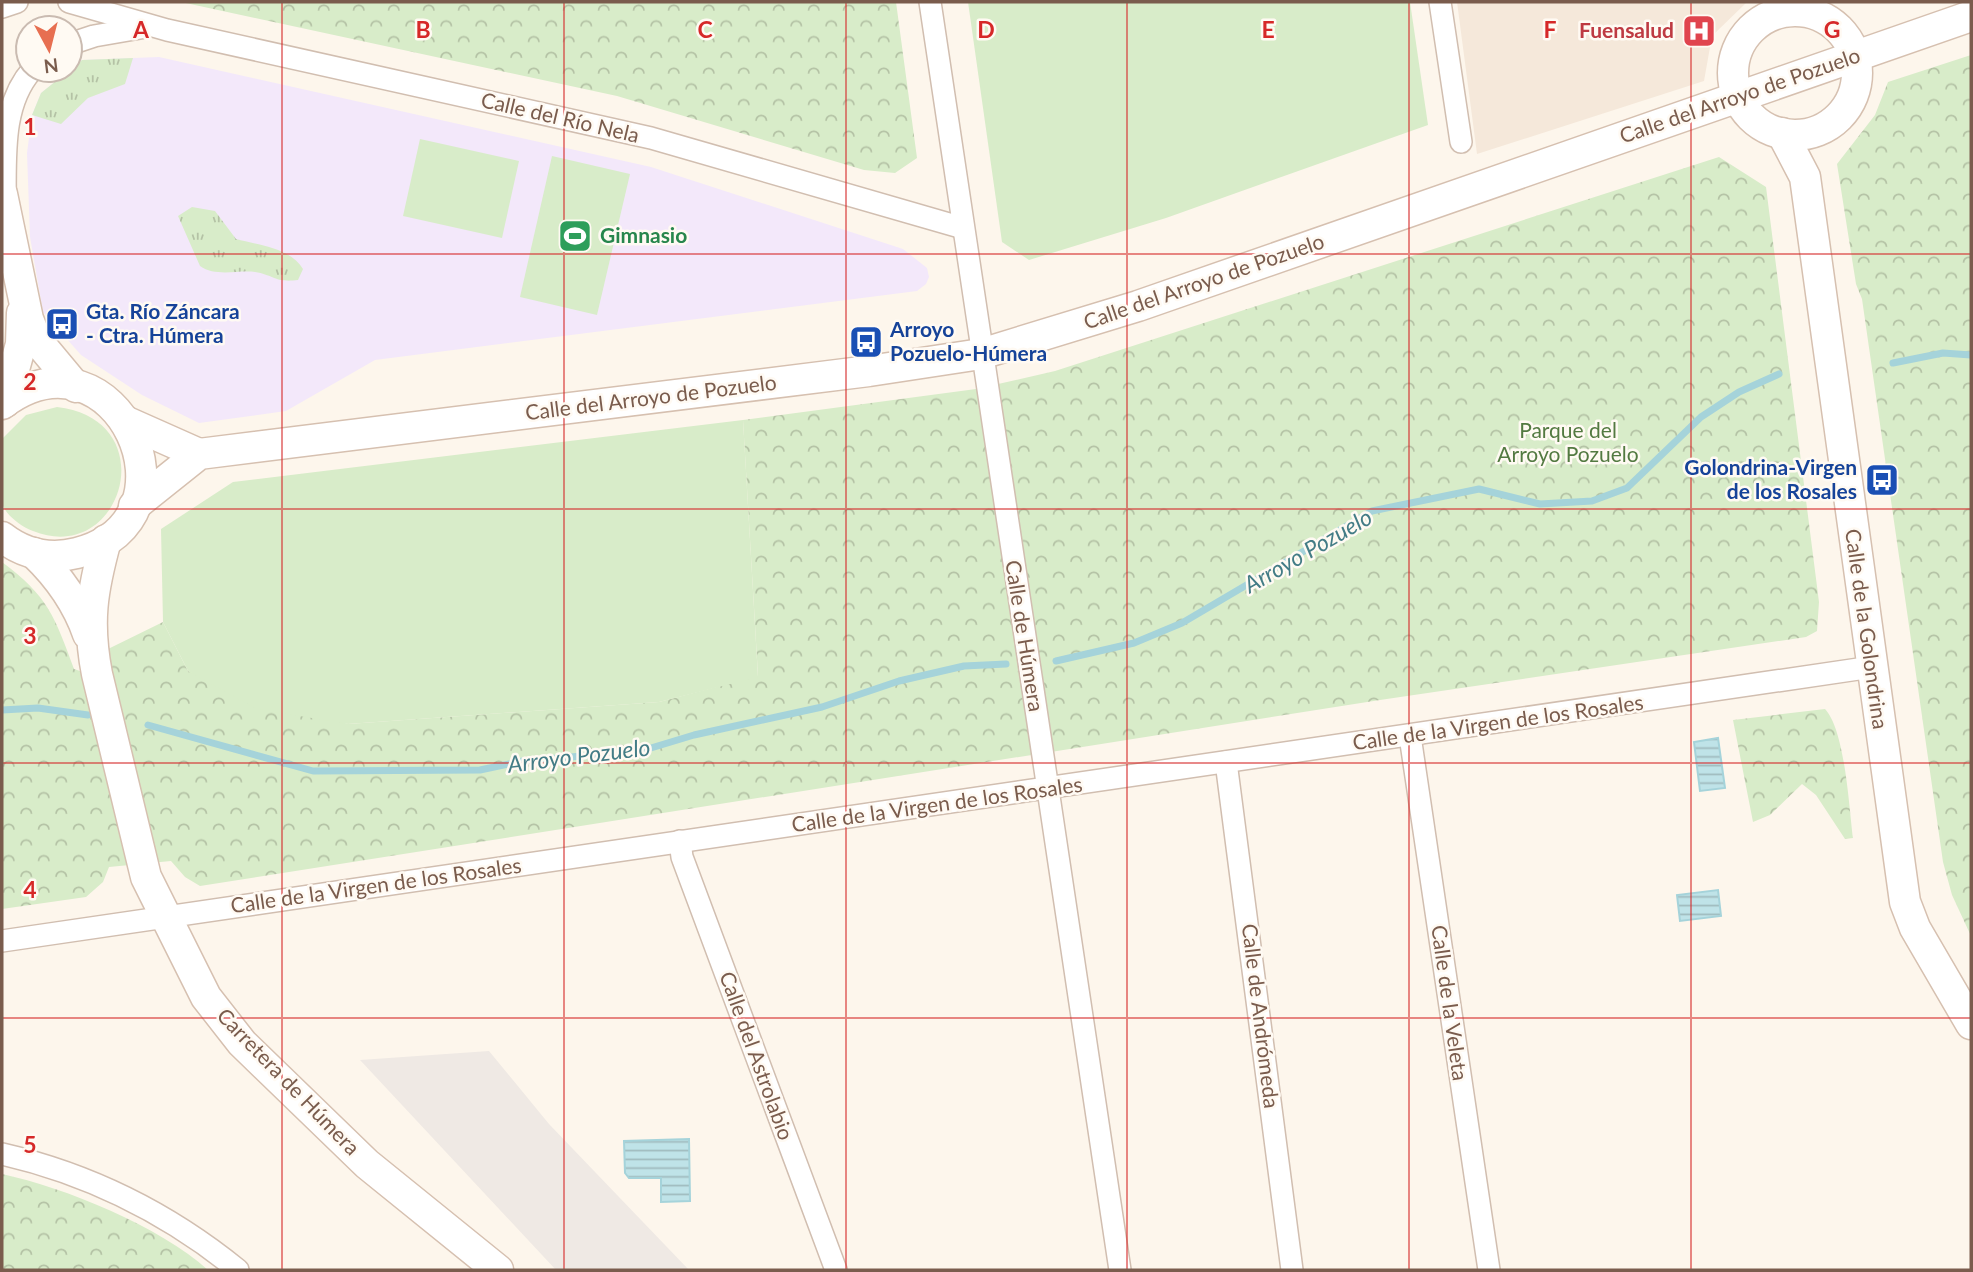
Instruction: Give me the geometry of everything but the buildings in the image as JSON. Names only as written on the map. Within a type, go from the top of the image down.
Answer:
[{"type":"main road","points":[[1802,7],[1837,28],[1854,57],[1857,72],[1851,99],[1844,111],[1823,128],[1803,134],[1782,134],[1755,120],[1737,97],[1733,73],[1738,48],[1769,10],[1782,13],[1802,7]]},
{"type":"main road","name":"Calle del Arroyo de Pozuelo","points":[[199,454],[937,362],[981,354],[1150,302],[1971,16]]},
{"type":"main road","name":"Calle de la Golondrina","points":[[1805,177],[1823,128]]},
{"type":"main road","name":"Calle de la Golondrina","points":[[1782,134],[1805,177],[1905,902],[1915,928],[1971,1024]]},
{"type":"main road","points":[[4,202],[22,298],[36,339],[76,387]]},
{"type":"main road","points":[[3,403],[22,344],[22,298]]},
{"type":"main road","points":[[3,403],[39,387],[76,387],[105,400],[127,422],[199,454],[134,506]]},
{"type":"main road","points":[[2,537],[34,553],[72,555],[106,540],[122,525],[139,492],[142,463],[127,422]]},
{"type":"main road","name":"Carretera de Húmera","points":[[91,644],[93,589],[106,540]]},
{"type":"main road","name":"Carretera de Húmera","points":[[34,553],[59,580],[77,607],[91,644],[139,855],[163,917],[206,997],[243,1043],[367,1164],[498,1270]]},
{"type":"street","points":[[2,7],[17,2]]},
{"type":"street","name":"Calle del Río Nela","points":[[69,2],[152,26],[651,138],[963,228]]},
{"type":"street","name":"Calle de Húmera","points":[[930,2],[1120,1270]]},
{"type":"street","points":[[1440,2],[1461,142]]},
{"type":"street","name":"Calle del Río Nela","points":[[84,39],[152,26]]},
{"type":"street","points":[[4,202],[7,117],[20,84]]},
{"type":"street","name":"Calle de la Virgen de los Rosales","points":[[2,941],[1872,667]]},
{"type":"street","name":"Calle de la Veleta","points":[[1410,736],[1489,1270]]},
{"type":"street","name":"Calle de Andrómeda","points":[[1226,762],[1292,1270]]},
{"type":"street","name":"Calle del Astrolabio","points":[[680,841],[682,857],[836,1270]]},
{"type":"street","points":[[2,1154],[83,1177],[196,1236],[238,1270]]},
{"type":"shaded area","points":[[1457,2],[1747,2],[1712,36],[1704,81],[1477,154]]},
{"type":"shaded area","points":[[159,57],[651,167],[903,249],[927,268],[929,277],[926,284],[917,291],[375,360],[286,411],[199,423],[142,395],[81,355],[43,312],[30,237],[27,153],[32,115],[41,93],[52,84],[84,84],[84,60]]},
{"type":"shaded area","points":[[489,1051],[549,1124],[689,1270],[556,1270],[360,1060]]},
{"type":"green space","points":[[181,2],[896,2],[917,158],[895,173],[864,170],[617,96]]},
{"type":"green space","points":[[968,2],[1410,2],[1428,125],[1166,218],[1029,260],[1002,242]]},
{"type":"green space","points":[[1971,55],[1971,936],[1952,895],[1943,862],[1862,299],[1856,284],[1837,164],[1875,115],[1888,82]]},
{"type":"green space","points":[[133,58],[125,84],[88,98],[61,124],[32,115],[41,93],[52,84],[84,84],[84,60]]},
{"type":"green space","points":[[420,139],[519,161],[502,238],[403,216]]},
{"type":"green space","name":"Gimnasio","points":[[552,156],[630,174],[597,315],[520,297]]},
{"type":"green space","name":"Parque del Arroyo Pozuelo","points":[[1719,157],[1766,187],[1819,602],[1817,631],[1806,637],[1380,700],[200,886],[185,877],[171,861],[109,867],[103,882],[86,897],[2,909],[2,562],[40,597],[55,621],[74,669],[86,673],[108,649],[163,622],[188,671],[348,724],[659,702],[758,676],[743,420],[976,389],[1055,371]]},
{"type":"green space","points":[[192,207],[215,211],[236,239],[273,248],[291,256],[303,269],[298,280],[279,280],[255,272],[212,271],[200,266],[178,216]]},
{"type":"green space","points":[[57,407],[91,418],[112,437],[121,461],[119,487],[108,511],[90,529],[64,537],[33,531],[19,524],[4,507],[1,496],[2,439],[26,415]]},
{"type":"green space","points":[[743,420],[758,677],[659,702],[348,724],[257,709],[188,671],[163,622],[161,529],[233,482]]},
{"type":"green space","points":[[1825,709],[1832,719],[1842,751],[1853,838],[1845,839],[1816,795],[1802,784],[1770,815],[1753,822],[1733,720]]},
{"type":"green space","points":[[2,1174],[54,1189],[111,1211],[164,1238],[208,1270],[2,1270]]},
{"type":"water","points":[[1718,738],[1725,788],[1700,791],[1694,742]]},
{"type":"water","points":[[1718,890],[1721,916],[1680,921],[1677,895]]},
{"type":"water","points":[[689,1139],[690,1201],[661,1202],[661,1178],[629,1178],[625,1173],[624,1141]]},
{"type":"waterway","name":"Arroyo Pozuelo","points":[[1893,363],[1943,353],[1971,355]]},
{"type":"waterway","name":"Arroyo Pozuelo","points":[[1056,661],[1134,643],[1182,623],[1372,511],[1479,489],[1540,504],[1592,501],[1627,488],[1701,417],[1739,392],[1779,374]]},
{"type":"waterway","name":"Arroyo Pozuelo","points":[[148,725],[313,771],[480,770],[523,761],[641,751],[694,735],[822,707],[899,681],[964,666],[1006,664]]},
{"type":"waterway","name":"Arroyo Pozuelo","points":[[2,710],[38,708],[88,715]]},
{"type":"place","name":"Fuensalud","points":[[1699,31]]},
{"type":"place","name":"Gimnasio","points":[[575,236]]},
{"type":"place","name":"Gta. Río Záncara - Ctra. Húmera","points":[[62,324]]},
{"type":"place","name":"Arroyo Pozuelo-Húmera","points":[[866,342]]},
{"type":"place","name":"Golondrina-Virgen de los Rosales","points":[[1882,480]]}]
